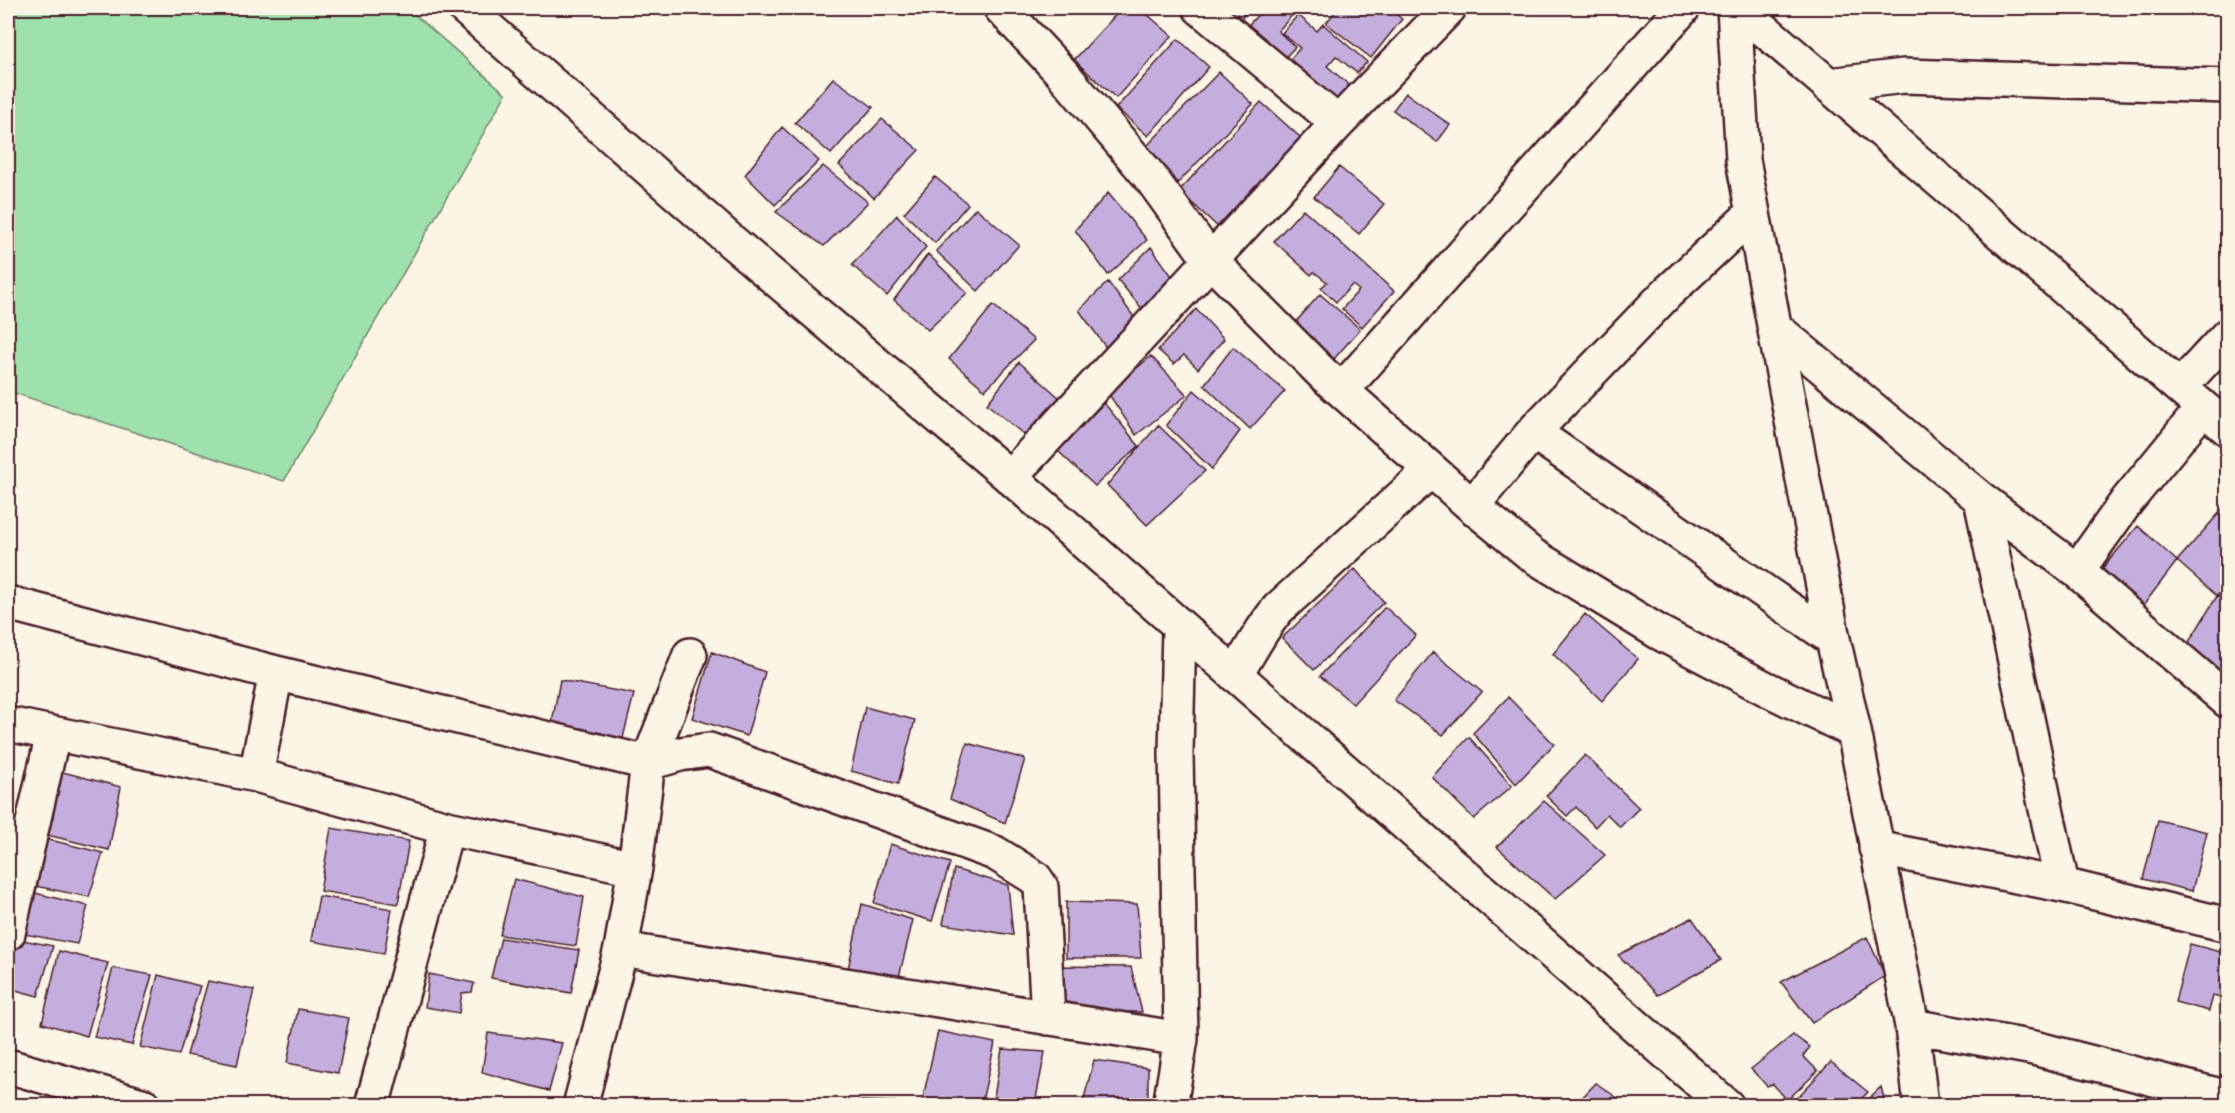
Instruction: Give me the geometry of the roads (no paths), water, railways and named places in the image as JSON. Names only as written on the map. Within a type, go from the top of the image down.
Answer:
[{"type":"street","points":[[465,8],[731,241],[1010,477],[1727,1106]]},
{"type":"street","points":[[1001,8],[1062,74],[1151,178],[1210,260],[1342,390],[1472,506],[1532,555],[1660,633],[1854,731]]},
{"type":"street","points":[[1200,8],[1338,123]]},
{"type":"street","points":[[1342,390],[1683,8]]},
{"type":"street","points":[[1734,8],[1743,160],[1752,214],[1833,639],[1854,731],[1912,1026],[1921,1106]]},
{"type":"street","points":[[1739,8],[2204,408]]},
{"type":"street","points":[[1010,477],[1442,10]]},
{"type":"street","points":[[1828,85],[1904,76],[2228,86]]},
{"type":"street","points":[[1472,506],[1533,432],[1667,292],[1752,214]]},
{"type":"street","points":[[1775,328],[1981,499],[2077,571],[2228,700]]},
{"type":"street","points":[[2077,571],[2127,501],[2204,408],[2228,335]]},
{"type":"street","points":[[1533,432],[1833,639]]},
{"type":"street","points":[[1234,675],[1251,652],[1266,623],[1279,608],[1431,470]]},
{"type":"street","points":[[1981,499],[2062,885]]},
{"type":"street","points":[[8,603],[276,674],[648,763],[680,754],[709,750],[995,854],[1035,878],[1041,887],[1048,1018]]},
{"type":"street","points":[[1170,1106],[1181,1039],[1176,753],[1179,627]]},
{"type":"street","points":[[587,1104],[621,949],[635,868],[648,763],[690,655]]},
{"type":"street","points":[[256,776],[276,674]]},
{"type":"street","points":[[8,724],[256,776],[447,828],[635,868]]},
{"type":"street","points":[[8,933],[53,734]]},
{"type":"street","points":[[372,1106],[447,828]]},
{"type":"street","points":[[1876,848],[2062,885],[2228,925]]},
{"type":"street","points":[[621,949],[1181,1039]]},
{"type":"street","points":[[1912,1026],[2034,1048],[2228,1098]]},
{"type":"street","points":[[8,1066],[145,1106]]}]
